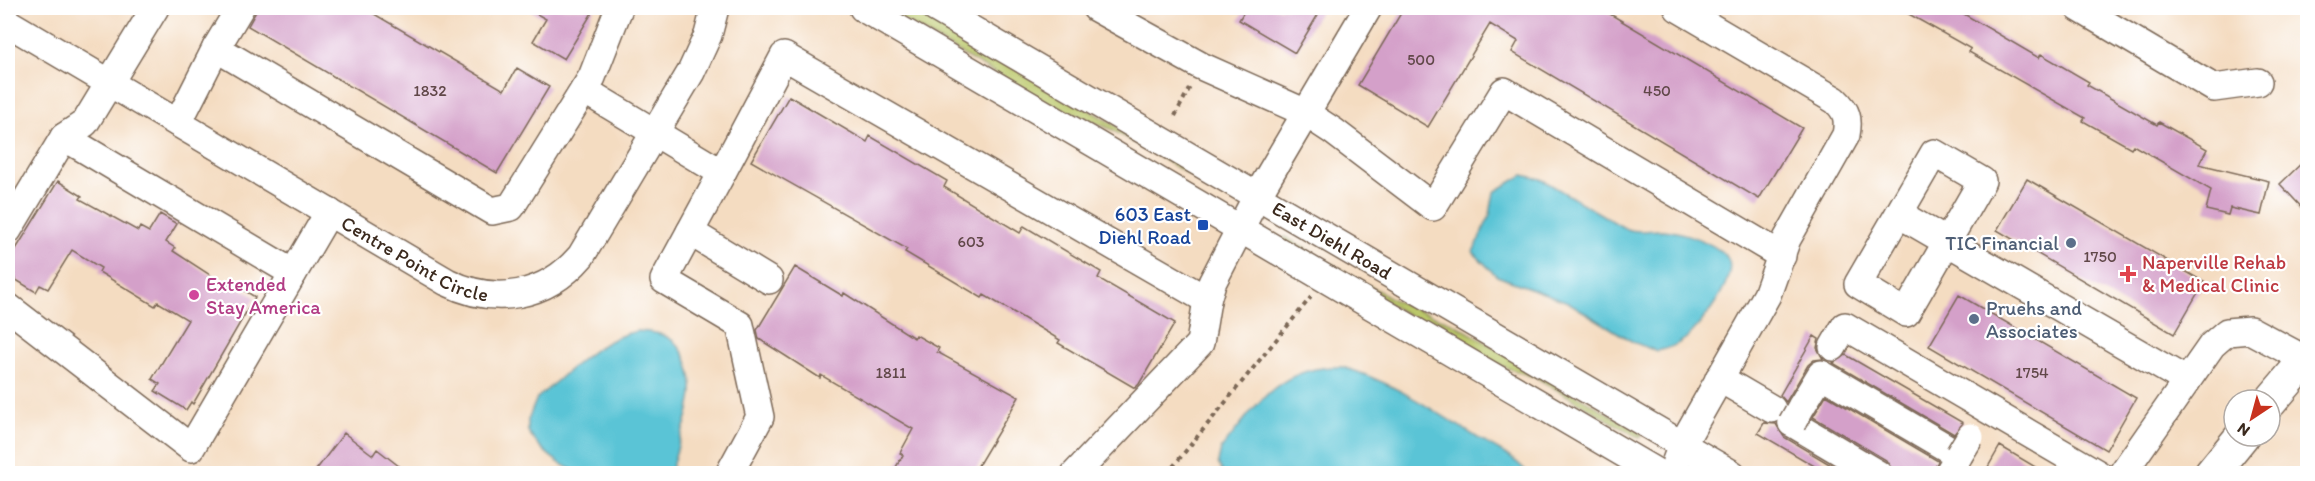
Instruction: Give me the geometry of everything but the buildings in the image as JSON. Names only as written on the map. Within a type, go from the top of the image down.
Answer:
[{"type":"main road","points":[[2282,388],[2307,359]]},
{"type":"main road","points":[[2211,474],[2232,448]]},
{"type":"street","points":[[178,123],[216,48],[240,8]]},
{"type":"street","points":[[216,48],[492,211],[511,207],[584,90],[619,8]]},
{"type":"street","name":"Centre Point Circle","points":[[8,23],[456,286],[484,295],[523,294],[558,279],[581,256],[655,134],[703,48],[715,8]]},
{"type":"street","name":"East Diehl Road","points":[[863,8],[1659,474]]},
{"type":"street","name":"East Diehl Road","points":[[935,8],[1732,474]]},
{"type":"street","points":[[1096,8],[1201,66],[1304,112],[1333,131],[1433,207],[1504,92],[1782,256]]},
{"type":"street","points":[[1075,474],[1200,343],[1212,283],[1304,112],[1368,8]]},
{"type":"street","points":[[1671,474],[1682,445],[1767,295],[1787,239],[1846,135],[1848,120],[1844,108],[1811,85],[1678,8]]},
{"type":"street","points":[[2079,8],[2214,87],[2258,82]]},
{"type":"street","points":[[8,230],[64,137],[85,123],[149,10]]},
{"type":"street","points":[[729,474],[760,417],[740,325],[664,280],[784,56],[1207,300]]},
{"type":"street","points":[[584,90],[722,173]]},
{"type":"street","points":[[64,137],[293,273]]},
{"type":"street","points":[[1934,153],[1982,181],[1906,313],[1858,284],[1899,214],[1934,153]]},
{"type":"street","points":[[8,307],[191,448],[329,212]]},
{"type":"street","points":[[1899,214],[2187,381]]},
{"type":"street","points":[[690,232],[769,280]]},
{"type":"street","points":[[1833,347],[1845,326],[2098,474]]},
{"type":"street","points":[[2122,474],[2212,345],[2227,332],[2250,330],[2307,359]]},
{"type":"street","points":[[1788,413],[1821,374],[1959,455],[1986,409]]},
{"type":"street","points":[[1719,378],[1788,413],[1878,474]]},
{"type":"path","points":[[1174,116],[1193,81]]},
{"type":"path","points":[[1167,474],[1312,296]]},
{"type":"green space","points":[[882,8],[899,8],[949,27],[1211,182],[1207,185],[1111,129],[1048,104]]},
{"type":"green space","points":[[1285,237],[1394,300],[1456,325],[1643,434],[1640,438],[1537,378],[1484,360],[1282,241]]},
{"type":"water","points":[[1523,175],[1541,179],[1626,229],[1678,233],[1705,242],[1726,256],[1729,264],[1724,287],[1700,324],[1682,341],[1656,351],[1633,342],[1568,302],[1497,276],[1473,252],[1490,215],[1494,192]]},
{"type":"water","points":[[638,331],[659,334],[673,341],[680,348],[689,366],[692,397],[671,473],[600,475],[582,473],[566,467],[544,451],[528,431],[528,420],[537,398],[597,349],[623,335]]},
{"type":"water","points":[[1342,367],[1395,388],[1511,458],[1527,473],[1223,473],[1218,463],[1221,449],[1258,403],[1271,391],[1286,380],[1302,373],[1320,368]]},
{"type":"place","name":"603 East Diehl Road","points":[[1203,225]]},
{"type":"place","name":"TIC Financial","points":[[2071,243]]},
{"type":"place","name":"Naperville Rehab & Medical Clinic","points":[[2128,274]]},
{"type":"place","name":"Extended Stay America","points":[[194,295]]},
{"type":"place","name":"Pruehs and Associates","points":[[1974,319]]}]
